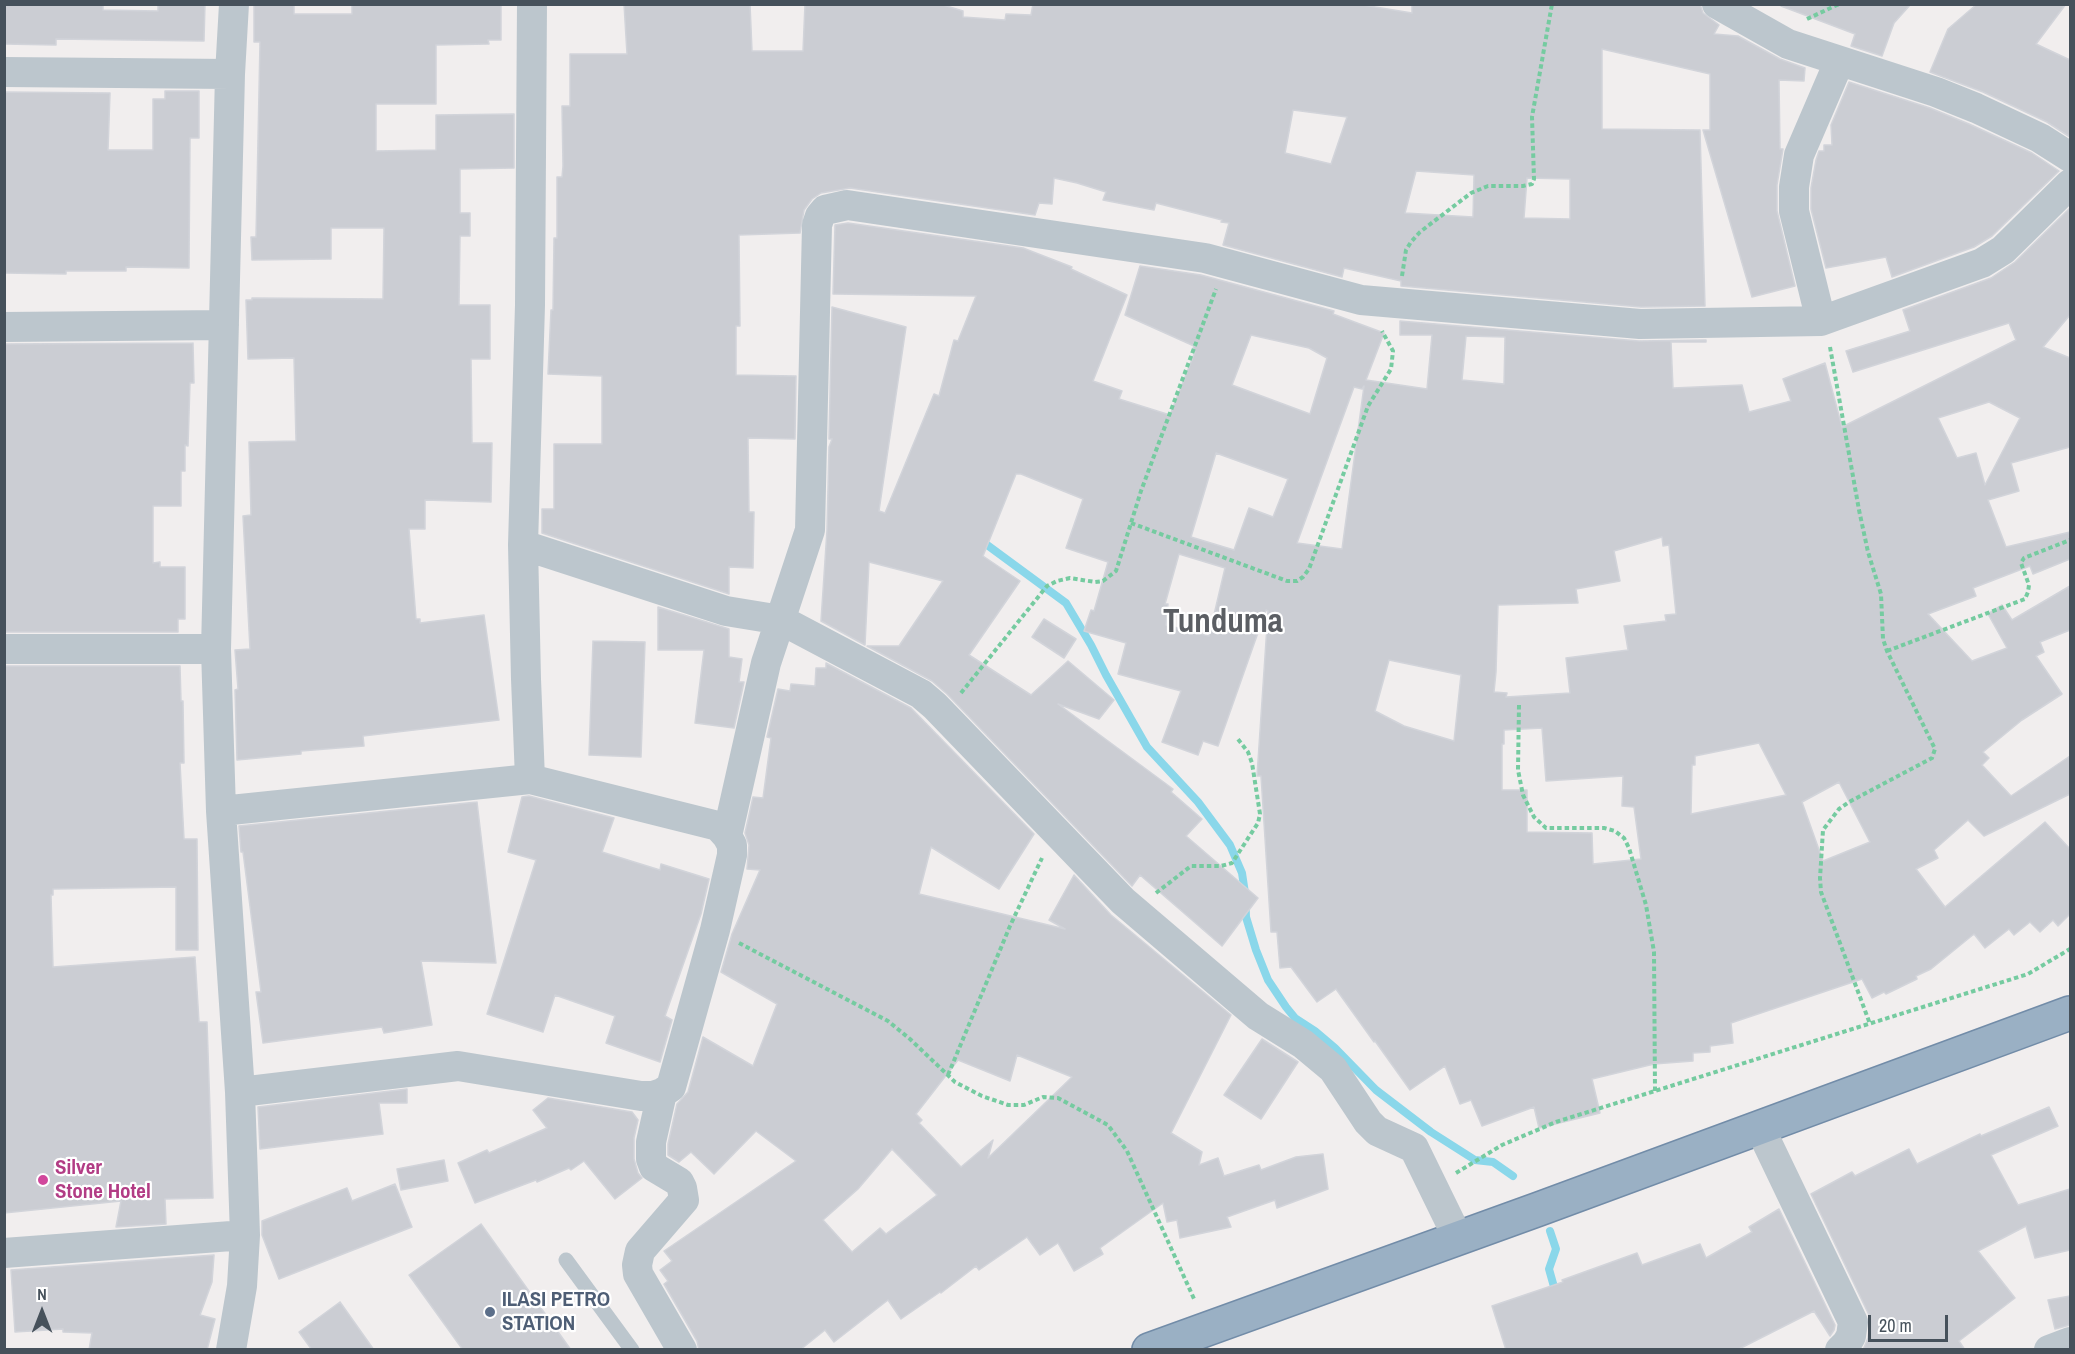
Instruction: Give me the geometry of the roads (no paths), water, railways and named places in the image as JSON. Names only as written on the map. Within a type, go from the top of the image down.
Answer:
[{"type":"highway","points":[[1149,1350],[2070,1014]]},
{"type":"street","points":[[231,1350],[242,1286],[246,1234],[240,1092],[221,811],[216,649],[230,74],[234,4]]},
{"type":"street","points":[[530,779],[523,545],[530,305],[532,4]]},
{"type":"street","points":[[1717,4],[1788,44],[1977,108],[2040,138],[2070,157]]},
{"type":"street","points":[[1823,320],[1794,211],[1794,187],[1799,155],[1839,62]]},
{"type":"street","points":[[4,72],[230,74]]},
{"type":"street","points":[[727,836],[766,663],[810,530],[817,225],[825,210],[847,205],[1204,258],[1362,300],[1640,324],[1823,320],[1982,263],[2009,244],[2070,184]]},
{"type":"street","points":[[4,327],[224,325]]},
{"type":"street","points":[[523,545],[726,610],[781,620],[921,694],[1135,912],[1258,1016],[1303,1044],[1333,1069],[1368,1122],[1387,1137],[1414,1148],[1458,1238]]},
{"type":"street","points":[[4,649],[216,649]]},
{"type":"street","points":[[221,811],[530,779],[718,826],[732,845],[732,855],[715,930],[671,1087],[662,1093],[641,1096],[458,1066],[240,1092]]},
{"type":"street","points":[[662,1093],[651,1142],[651,1159],[654,1167],[679,1182],[684,1200],[640,1251],[637,1265],[638,1274],[682,1350]]},
{"type":"street","points":[[1760,1128],[1853,1322],[1851,1336],[1840,1350]]},
{"type":"street","points":[[4,1253],[246,1234]]},
{"type":"street","points":[[2049,1350],[2070,1342]]},
{"type":"lane","points":[[566,1260],[632,1350]]},
{"type":"waterway","points":[[979,539],[1066,603],[1147,747],[1198,802],[1230,845],[1242,873],[1246,917],[1256,950],[1268,980],[1295,1018],[1335,1048],[1376,1090],[1431,1132],[1475,1160],[1493,1162],[1513,1176]]},
{"type":"waterway","points":[[1550,1231],[1556,1249],[1549,1269],[1556,1294]]},
{"type":"place","name":"Silver Stone Hotel","points":[[43,1180]]},
{"type":"place","name":"ILASI PETRO STATION","points":[[490,1312]]},
{"type":"district","name":"Tunduma","points":[[1223,623]]}]
